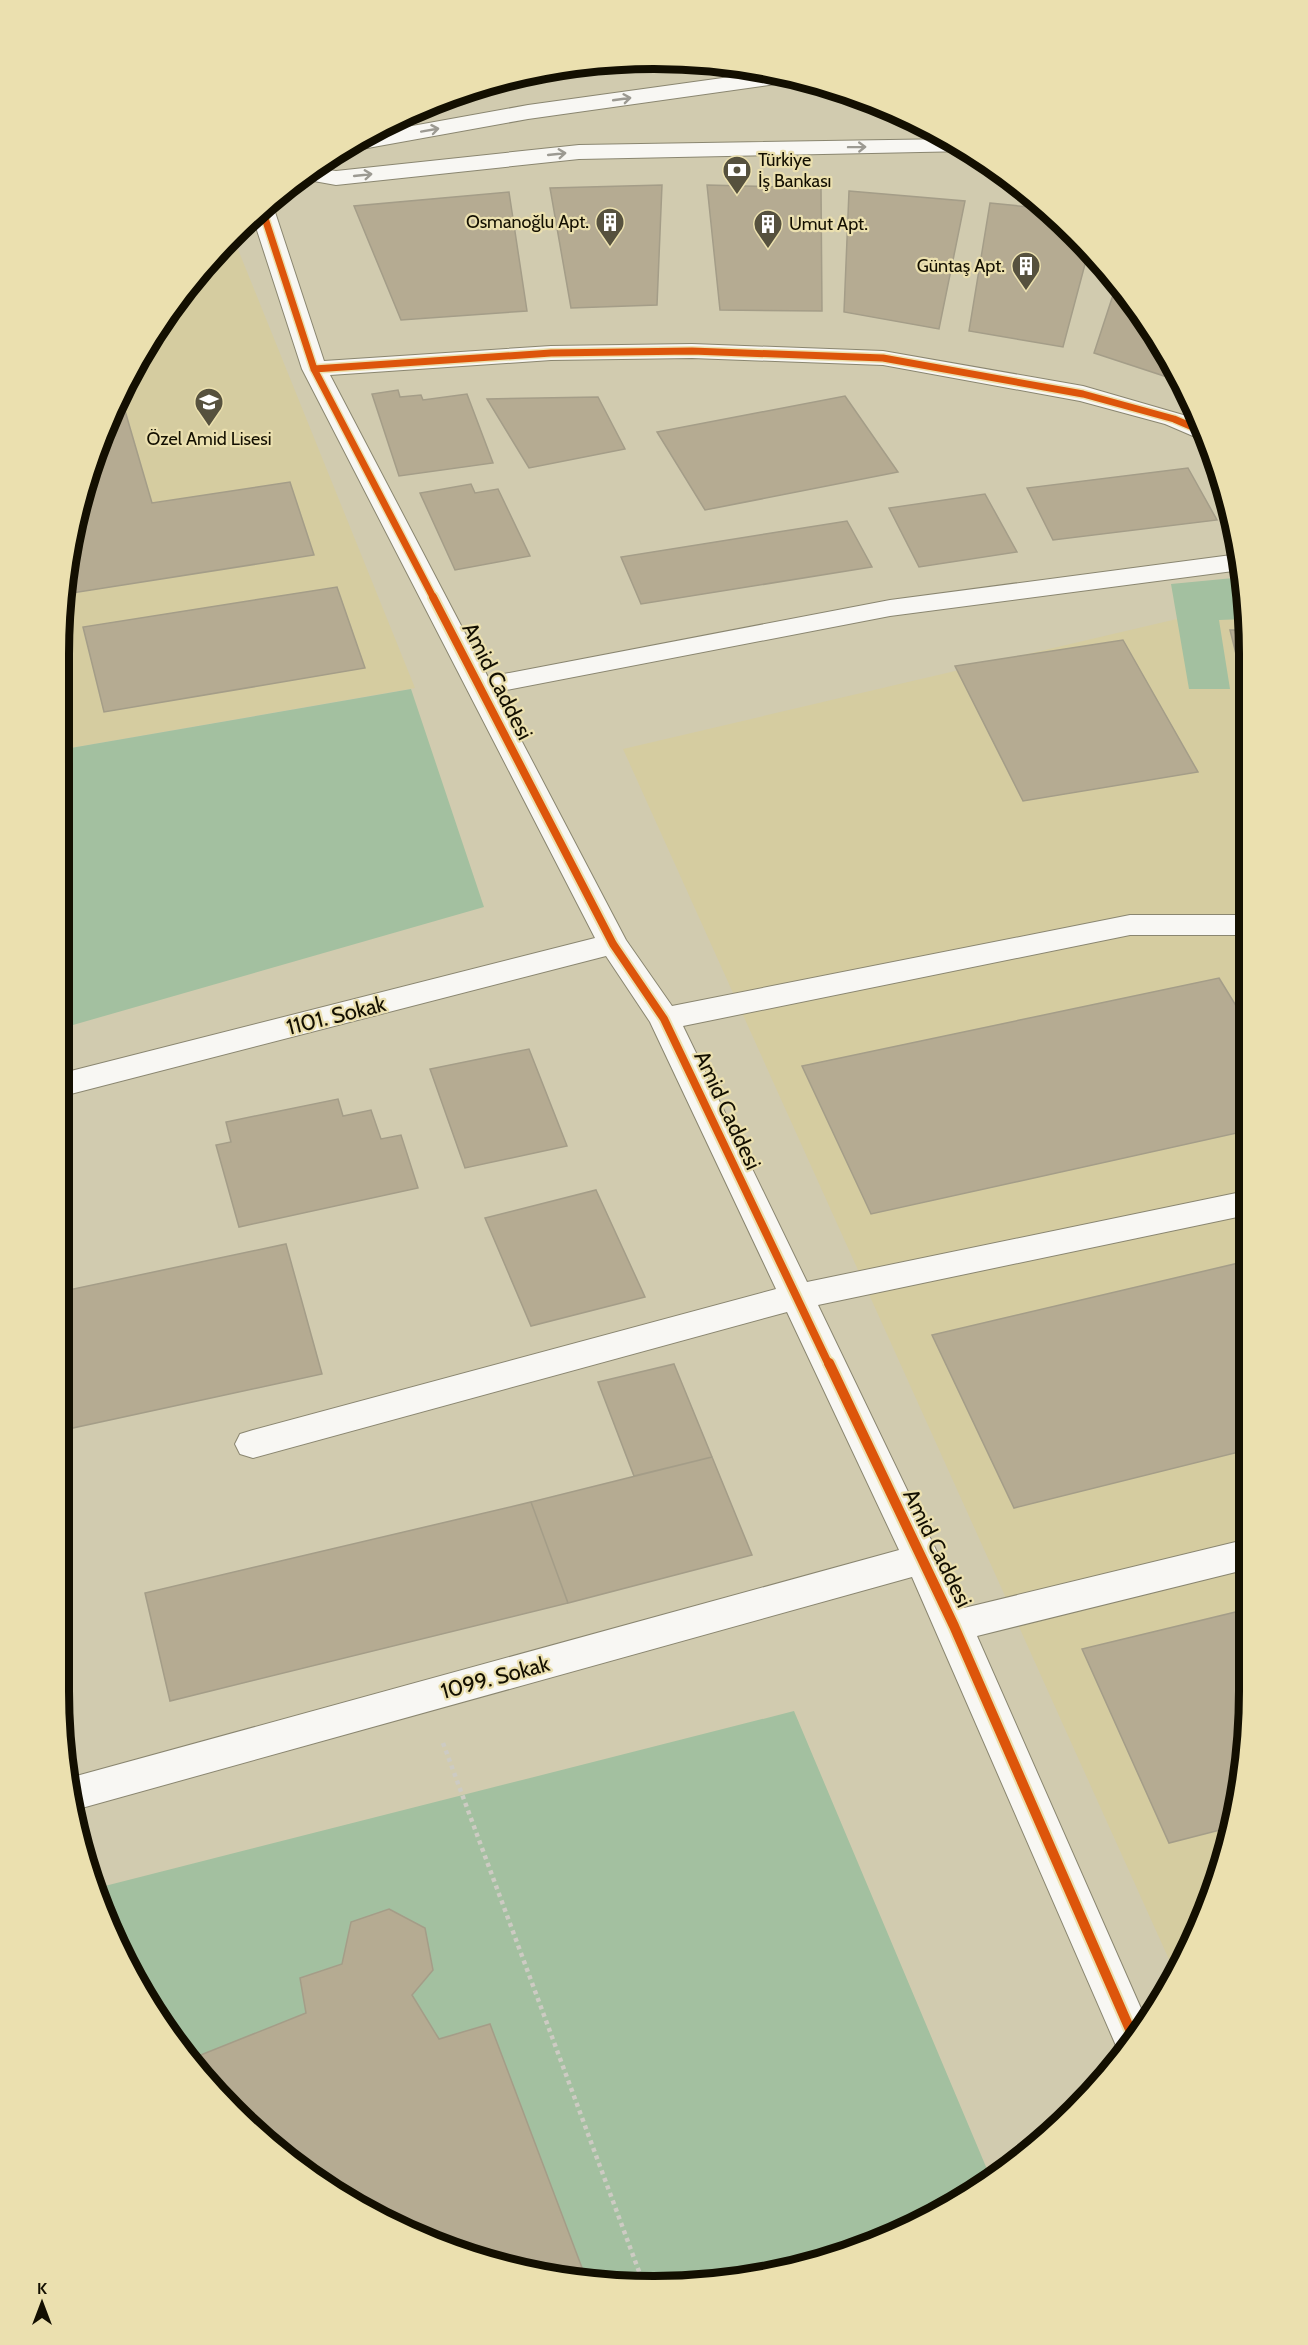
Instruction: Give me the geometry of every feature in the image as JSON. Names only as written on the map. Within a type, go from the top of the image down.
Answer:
[{"type":"main road","points":[[376,140],[528,112],[759,79]]},
{"type":"main road","points":[[319,175],[336,178],[579,152],[945,146]]},
{"type":"main road","name":"Amid Caddesi","points":[[265,217],[314,369],[613,944],[664,1019],[954,1626],[1135,2023]]},
{"type":"main road","points":[[314,369],[551,353],[692,351],[883,358],[1083,394],[1174,419],[1193,427]]},
{"type":"main road","points":[[479,687],[890,608],[1232,563]]},
{"type":"main road","points":[[664,1019],[1130,925],[1239,925]]},
{"type":"main road","name":"1101. Sokak","points":[[69,1083],[613,944]]},
{"type":"main road","points":[[253,1444],[795,1297],[1239,1204]]},
{"type":"main road","points":[[954,1626],[1239,1556]]},
{"type":"main road","name":"1099. Sokak","points":[[78,1792],[921,1558]]},
{"type":"path","points":[[425,1696],[641,2276]]},
{"type":"shaded area","name":"Özel Amid Lisesi","points":[[236,244],[415,688],[69,748],[70,616],[74,578],[80,540],[100,466],[129,395],[147,361],[190,298]]},
{"type":"shaded area","points":[[1237,605],[1239,654],[1238,1729],[1228,1805],[1219,1842],[1194,1915],[1171,1965],[623,749]]},
{"type":"green space","points":[[1234,578],[1238,619],[1219,620],[1230,689],[1189,689],[1171,584]]},
{"type":"green space","points":[[411,689],[484,907],[69,1026],[69,748]]},
{"type":"green space","points":[[794,1711],[988,2171],[913,2216],[842,2245],[768,2265],[730,2271],[692,2275],[616,2275],[540,2265],[466,2245],[395,2216],[361,2198],[298,2155],[240,2105],[190,2047],[147,1984],[129,1950],[103,1886]]},
{"type":"building","name":"Osmanoğlu Apt.","points":[[662,185],[657,305],[571,308],[550,188]]},
{"type":"building","name":"Umut Apt.","points":[[707,185],[821,188],[822,311],[720,310]]},
{"type":"building","points":[[849,191],[965,201],[939,329],[844,312]]},
{"type":"building","points":[[509,192],[527,311],[401,320],[354,206]]},
{"type":"building","name":"Güntaş Apt.","points":[[990,203],[1032,207],[1086,260],[1063,347],[969,331]]},
{"type":"building","points":[[1114,293],[1166,371],[1164,376],[1094,353]]},
{"type":"building","points":[[398,390],[400,397],[421,395],[423,400],[467,394],[493,463],[399,476],[372,394]]},
{"type":"building","points":[[845,396],[898,472],[705,510],[657,432]]},
{"type":"building","points":[[598,397],[625,449],[529,468],[487,399]]},
{"type":"building","points":[[124,407],[152,503],[290,482],[314,555],[72,593],[80,540],[89,503],[100,466]]},
{"type":"building","points":[[1188,468],[1217,520],[1053,540],[1027,488]]},
{"type":"building","points":[[471,484],[475,493],[498,489],[530,556],[455,570],[420,493]]},
{"type":"building","points":[[985,494],[1017,552],[919,567],[889,508]]},
{"type":"building","points":[[847,521],[872,567],[641,604],[621,557]]},
{"type":"building","points":[[337,587],[365,668],[104,712],[83,627]]},
{"type":"building","points":[[1230,630],[1238,630],[1238,662]]},
{"type":"building","points":[[1123,640],[1198,772],[1023,801],[955,666]]},
{"type":"building","points":[[1219,978],[1239,1011],[1239,1133],[871,1214],[802,1066]]},
{"type":"building","points":[[529,1049],[567,1146],[465,1168],[430,1069]]},
{"type":"building","points":[[338,1099],[343,1116],[371,1110],[381,1139],[401,1135],[418,1188],[239,1227],[216,1145],[231,1142],[226,1122]]},
{"type":"building","points":[[596,1190],[645,1297],[531,1326],[485,1218]]},
{"type":"building","points":[[286,1244],[322,1374],[69,1429],[69,1290]]},
{"type":"building","points":[[1239,1263],[1239,1452],[1014,1508],[932,1335]]},
{"type":"building","points":[[674,1364],[712,1457],[634,1476],[598,1382]]},
{"type":"building","points":[[712,1457],[752,1555],[568,1603],[531,1502]]},
{"type":"building","points":[[531,1502],[568,1603],[170,1701],[145,1593]]},
{"type":"building","points":[[1239,1611],[1238,1729],[1228,1805],[1222,1830],[1169,1843],[1082,1649]]},
{"type":"building","points":[[389,1909],[425,1928],[433,1970],[412,1995],[439,2039],[490,2024],[583,2272],[540,2265],[466,2245],[395,2216],[361,2198],[298,2155],[268,2131],[240,2105],[197,2056],[306,2013],[300,1978],[342,1964],[351,1922]]},
{"type":"cycle path","points":[[265,217],[314,369],[613,944],[664,1019],[954,1626],[1130,2030]]},
{"type":"cycle path","points":[[314,369],[551,353],[692,351],[883,358],[1083,394],[1174,419],[1193,427]]},
{"type":"place","name":"Türkiye İş Bankası","points":[[737,196]]},
{"type":"place","name":"Osmanoğlu Apt.","points":[[610,248]]},
{"type":"place","name":"Umut Apt.","points":[[768,250]]},
{"type":"place","name":"Güntaş Apt.","points":[[1026,292]]},
{"type":"place","name":"Özel Amid Lisesi","points":[[209,428]]}]
